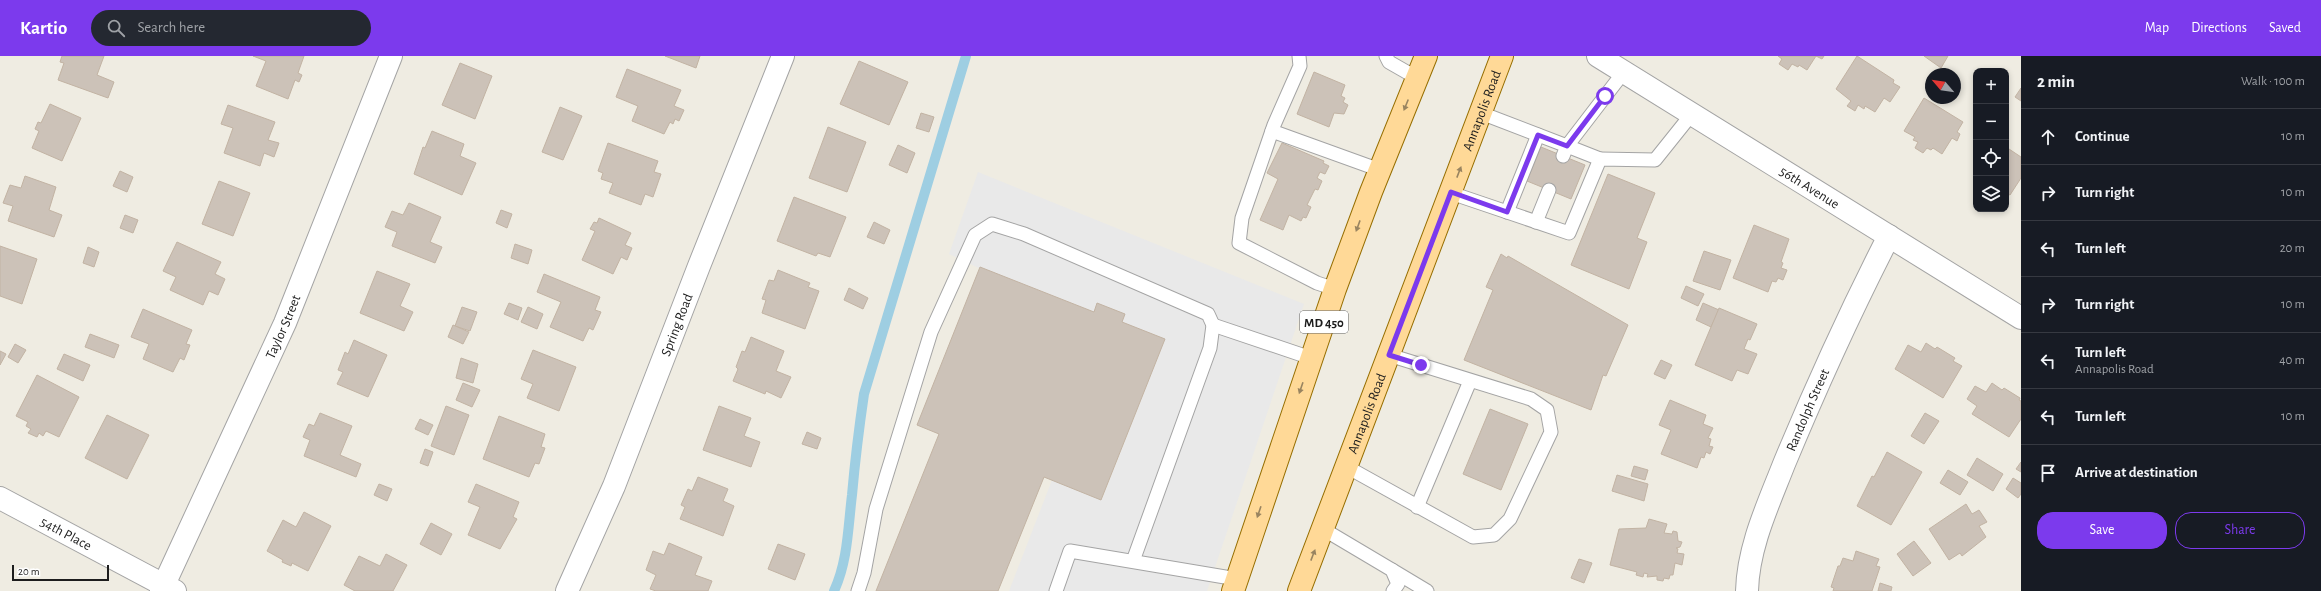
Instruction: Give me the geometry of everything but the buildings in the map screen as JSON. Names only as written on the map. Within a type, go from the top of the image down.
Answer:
[{"type":"main road","name":"MD 450","points":[[1234,585],[1335,289],[1380,170],[1426,56]]},
{"type":"main road","name":"Annapolis Road","points":[[1299,591],[1502,56]]},
{"type":"street","name":"Taylor Street","points":[[167,589],[285,323],[391,56]]},
{"type":"street","name":"Spring Road","points":[[566,591],[614,486],[696,274],[783,56]]},
{"type":"street","name":"56th Avenue","points":[[1598,56],[1623,73],[2021,318]]},
{"type":"street","name":"Randolph Street","points":[[1747,591],[1751,553],[1780,475],[1862,287],[1889,236]]},
{"type":"street","name":"54th Place","points":[[0,498],[167,589]]},
{"type":"lane","points":[[1299,56],[1300,66],[1272,131],[1242,218],[1239,242],[1317,283],[1335,289]]},
{"type":"lane","points":[[1386,56],[1389,62],[1417,78]]},
{"type":"lane","points":[[1565,151],[1623,73]]},
{"type":"lane","points":[[1481,113],[1538,135],[1565,151],[1600,159],[1655,160],[1691,115]]},
{"type":"lane","points":[[1272,131],[1380,170]]},
{"type":"lane","points":[[1507,212],[1538,135]]},
{"type":"lane","points":[[1451,192],[1569,233],[1600,159]]},
{"type":"lane","points":[[1536,222],[1549,190]]},
{"type":"lane","points":[[858,591],[864,573],[876,509],[931,332],[975,235],[992,224],[1024,234],[1208,314],[1213,325],[1210,348],[1133,562]]},
{"type":"lane","points":[[1213,325],[1311,358]]},
{"type":"lane","points":[[1346,467],[1473,537],[1494,535],[1510,519],[1551,432],[1547,410],[1530,400],[1389,355]]},
{"type":"lane","points":[[1417,506],[1470,381]]},
{"type":"lane","points":[[1323,529],[1427,591]]},
{"type":"lane","points":[[1056,591],[1070,551],[1133,562],[1234,585]]},
{"type":"lane","points":[[1392,570],[1398,584],[1393,591]]},
{"type":"shaded area","points":[[978,172],[1304,304],[1207,591],[1009,591],[1052,480],[1102,499],[1164,342],[987,272],[949,254]]},
{"type":"waterway","points":[[834,591],[839,580],[847,544],[864,394],[966,56]]},
{"type":"route","points":[[1421,365],[1389,355],[1451,192],[1507,212],[1538,135],[1567,146],[1605,96]]}]
